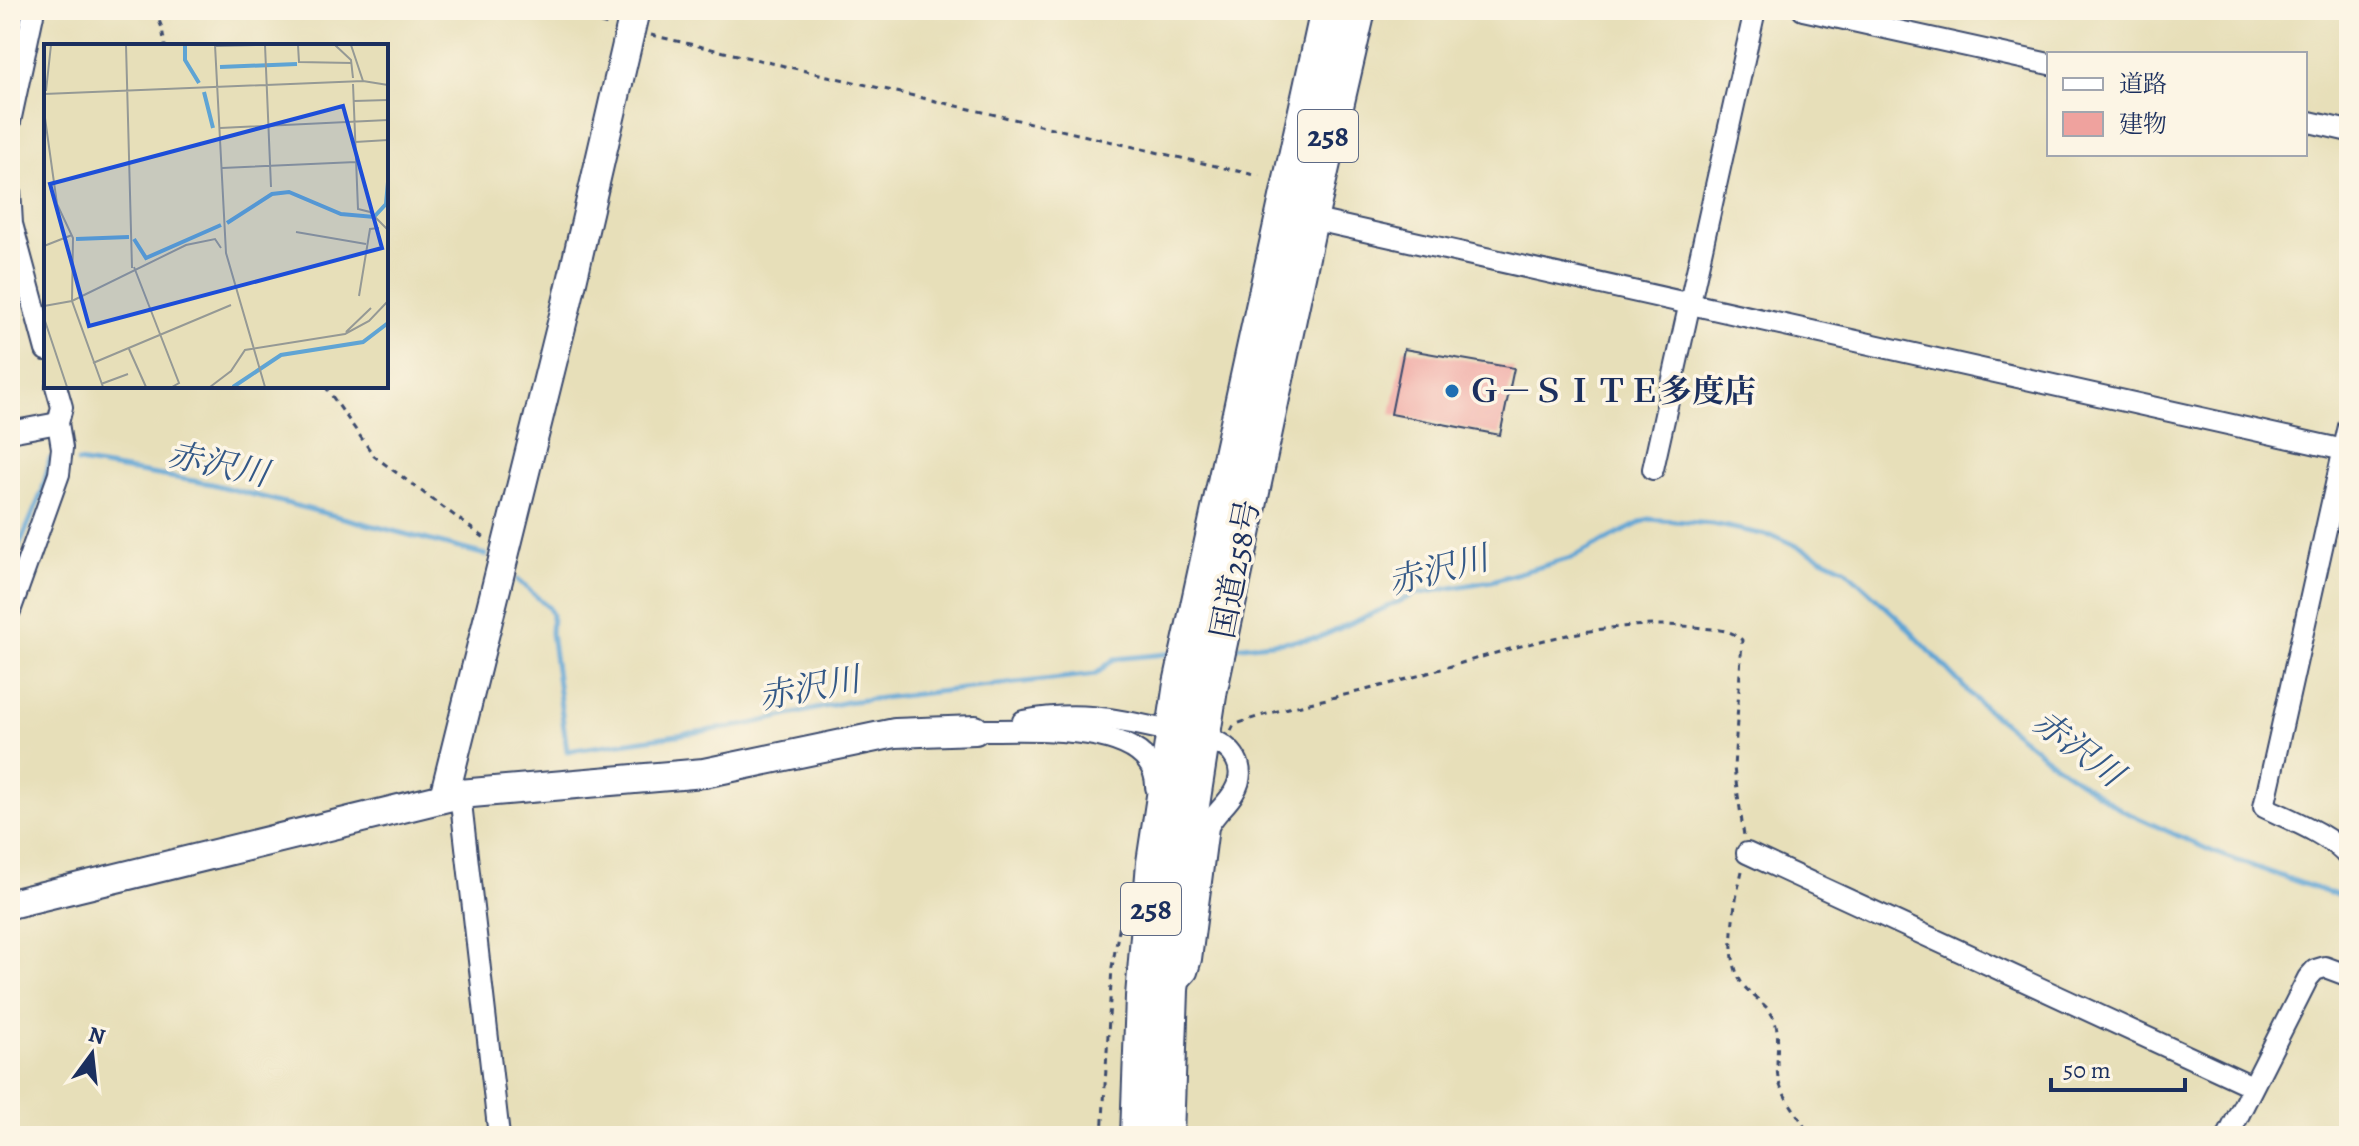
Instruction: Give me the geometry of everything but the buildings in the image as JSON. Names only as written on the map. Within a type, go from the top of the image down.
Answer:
[{"type":"highway","name":"国道258号","points":[[1139,1136],[1144,997],[1155,863],[1297,216],[1329,10]]},
{"type":"highway","name":"国道258号","points":[[1297,216],[1357,10]]},
{"type":"highway","name":"国道258号","points":[[1165,1136],[1170,990],[1196,687]]},
{"type":"street","points":[[10,122],[34,10]]},
{"type":"street","points":[[1653,469],[1755,10]]},
{"type":"street","points":[[1803,10],[2047,64]]},
{"type":"street","points":[[499,1136],[452,795],[632,20]]},
{"type":"street","points":[[2307,121],[2349,131]]},
{"type":"street","points":[[10,189],[12,224],[44,343]]},
{"type":"street","points":[[1297,216],[2344,450]]},
{"type":"street","points":[[10,611],[59,474],[62,448],[58,423],[62,407],[57,388]]},
{"type":"street","points":[[10,432],[58,423]]},
{"type":"street","points":[[2349,426],[2264,807],[2325,839],[2349,858]]},
{"type":"street","points":[[975,730],[1077,714],[1165,730]]},
{"type":"street","points":[[10,904],[452,795],[704,773],[895,733],[975,730],[1075,732],[1128,744],[1141,751],[1157,774],[1155,863]]},
{"type":"street","points":[[1170,990],[1187,972],[1191,959],[1208,827],[1211,818],[1234,793],[1239,781],[1235,756],[1217,741]]},
{"type":"street","points":[[1747,853],[2252,1086]]},
{"type":"street","points":[[2228,1136],[2308,978],[2315,970],[2325,967],[2349,976]]},
{"type":"path","points":[[155,10],[165,44]]},
{"type":"path","points":[[542,10],[632,20],[1259,176]]},
{"type":"path","points":[[326,388],[374,456],[450,514],[507,550]]},
{"type":"path","points":[[1217,741],[1234,725],[1259,716],[1381,686],[1529,644],[1601,628],[1673,624],[1732,632],[1742,640],[1734,768],[1747,853],[1735,902],[1732,949],[1740,981],[1764,1002],[1775,1022],[1778,1079],[1808,1136]]},
{"type":"waterway","name":"赤沢川","points":[[15,556],[42,492],[50,459]]},
{"type":"waterway","name":"赤沢川","points":[[78,462],[212,484],[486,555]]},
{"type":"waterway","name":"赤沢川","points":[[1233,647],[1318,638],[1416,594],[1491,581],[1571,558],[1648,519],[1713,524],[1780,538],[1845,569],[1900,620],[1979,703],[2053,763],[2123,811],[2216,853],[2329,893],[2349,895]]},
{"type":"waterway","name":"赤沢川","points":[[518,580],[549,608],[552,615],[551,633],[567,751],[746,725],[846,702],[1096,674],[1114,659],[1176,653]]},
{"type":"place","name":"Ｇ－ＳＩＴＥ多度店","points":[[1452,391]]}]
